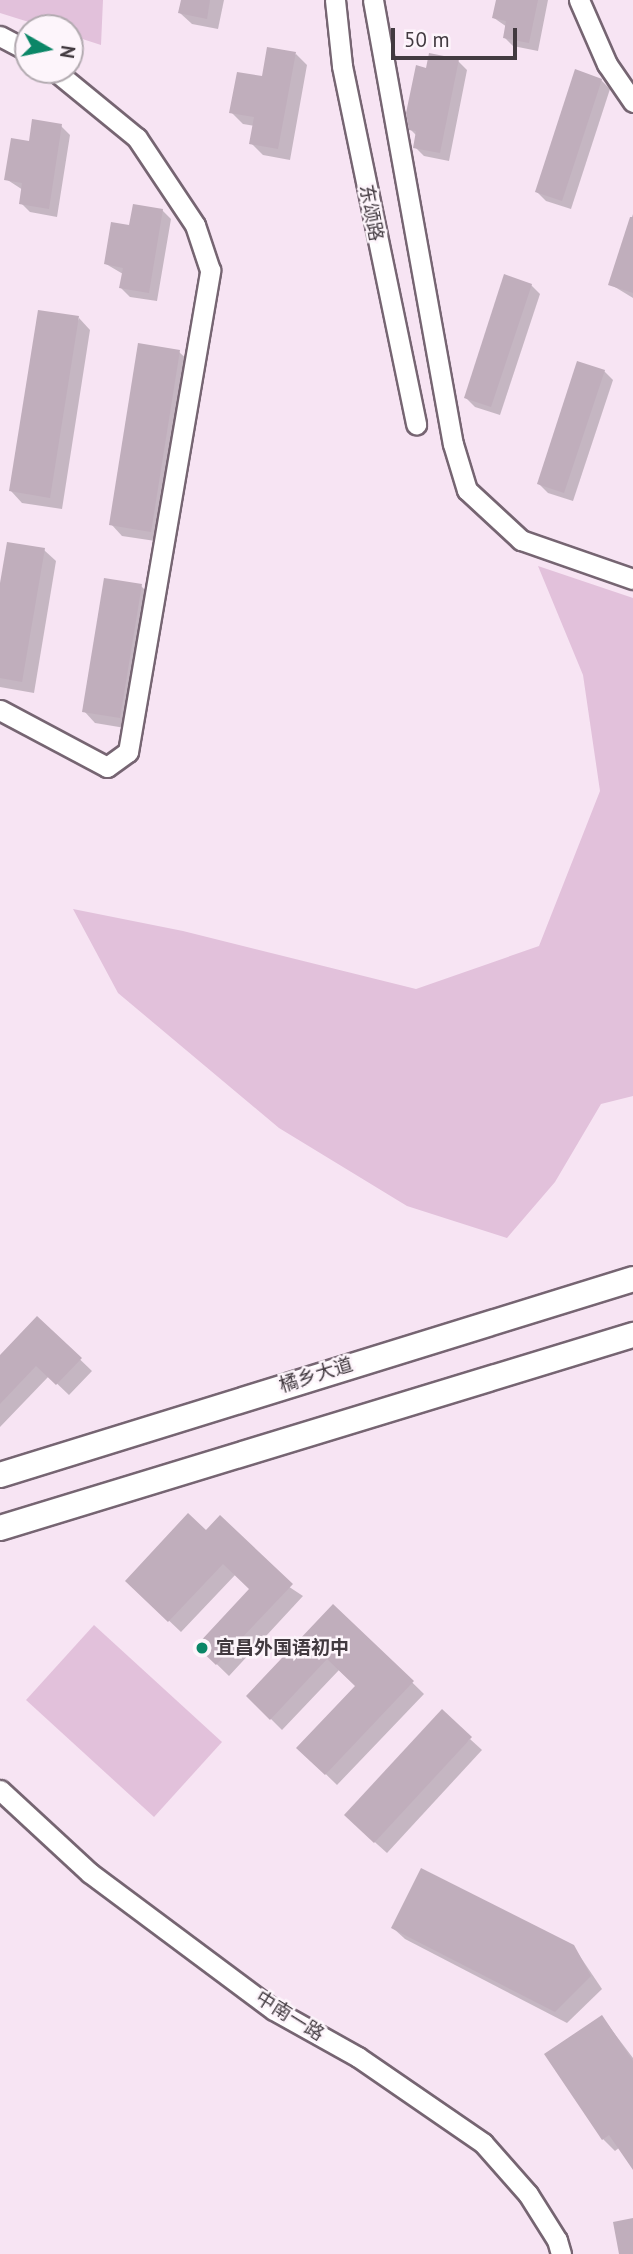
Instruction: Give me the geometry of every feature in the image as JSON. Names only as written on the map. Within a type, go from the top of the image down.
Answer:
[{"type":"main road","name":"橘乡大道","points":[[0,1475],[241,1397],[633,1279]]},
{"type":"main road","points":[[0,1528],[633,1335]]},
{"type":"street","name":"东颂路","points":[[335,0],[342,66],[415,425]]},
{"type":"street","points":[[373,0],[453,444],[467,490],[521,540],[633,579]]},
{"type":"street","points":[[579,0],[607,64],[633,102]]},
{"type":"street","points":[[0,710],[107,767],[128,752],[210,270],[195,225],[137,138],[71,84]]},
{"type":"street","name":"中南一路","points":[[0,1790],[90,1873],[274,2010],[358,2057],[483,2143],[528,2194],[557,2240],[561,2254]]},
{"type":"shaded area","points":[[0,0],[103,0],[101,45],[84,40],[84,14],[14,14],[14,17],[0,13]]},
{"type":"shaded area","points":[[538,566],[633,598],[633,1096],[601,1104],[555,1182],[507,1238],[407,1206],[279,1128],[118,993],[73,909],[183,931],[416,989],[539,946],[600,791],[583,675]]},
{"type":"shaded area","points":[[94,1625],[222,1742],[154,1817],[26,1700]]},
{"type":"building","points":[[181,0],[210,0],[207,19],[178,13]]},
{"type":"building","points":[[496,0],[538,0],[529,43],[503,38],[506,21],[492,18]]},
{"type":"building","points":[[267,47],[296,52],[278,149],[249,144],[254,117],[229,113],[237,72],[262,76]]},
{"type":"building","points":[[429,53],[459,59],[440,153],[413,148],[416,131],[409,130],[406,113],[416,65],[426,68]]},
{"type":"building","points":[[575,69],[602,79],[562,201],[535,192]]},
{"type":"building","points":[[32,119],[62,124],[49,209],[19,204],[22,183],[4,180],[11,138],[29,141]]},
{"type":"building","points":[[133,204],[163,209],[149,293],[119,288],[123,268],[104,264],[111,222],[129,225]]},
{"type":"building","points":[[630,217],[633,217],[633,293],[608,285]]},
{"type":"building","points":[[504,274],[532,284],[491,407],[464,398]]},
{"type":"building","points":[[38,310],[79,316],[50,498],[9,491]]},
{"type":"building","points":[[138,343],[180,350],[151,532],[109,525]]},
{"type":"building","points":[[577,361],[605,370],[564,493],[537,484]]},
{"type":"building","points":[[7,542],[45,548],[22,682],[0,678],[0,583]]},
{"type":"building","points":[[104,578],[142,584],[120,718],[82,712]]},
{"type":"building","points":[[37,1316],[82,1358],[56,1385],[36,1366],[0,1404],[0,1355]]},
{"type":"building","points":[[188,1513],[206,1530],[220,1515],[293,1584],[216,1665],[196,1646],[249,1589],[223,1564],[168,1622],[125,1581]]},
{"type":"building","points":[[333,1604],[414,1681],[325,1775],[296,1748],[355,1686],[327,1659],[270,1720],[246,1696]]},
{"type":"building","points":[[442,1709],[472,1737],[374,1843],[344,1815]]},
{"type":"building","points":[[421,1868],[574,1945],[591,1976],[555,2012],[391,1928]]},
{"type":"building","points":[[602,2015],[633,2061],[633,2170],[609,2135],[602,2140],[544,2054]]},
{"type":"building","points":[[633,2218],[633,2254],[619,2254],[613,2222]]},
{"type":"place","name":"宜昌外国语初中","points":[[202,1648]]}]
